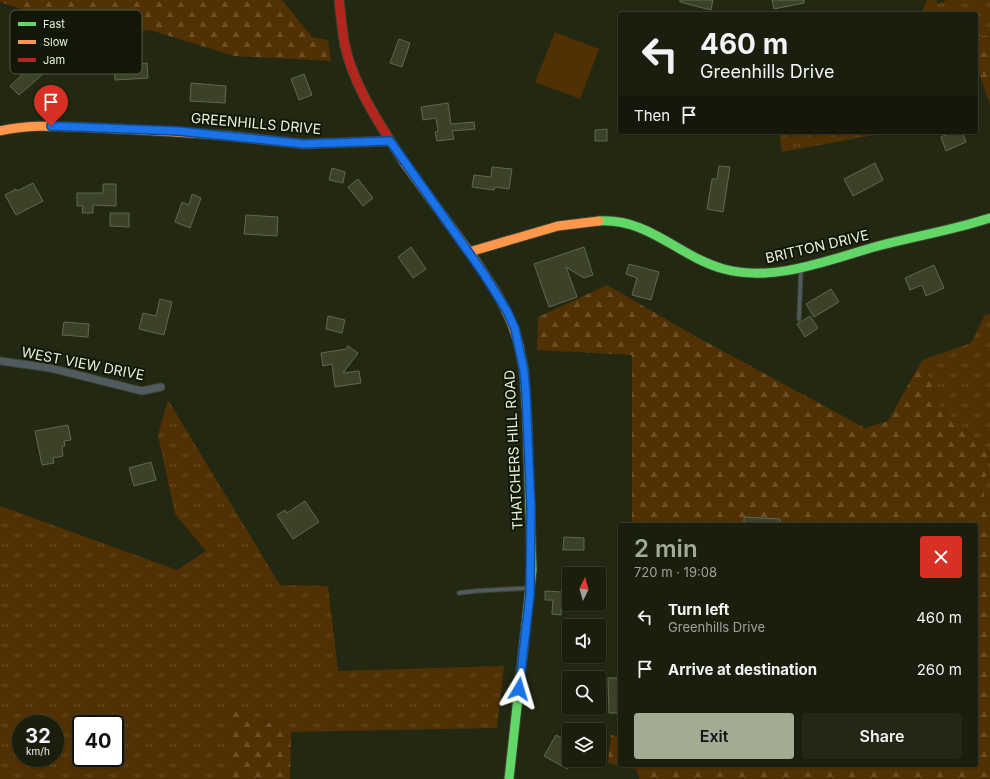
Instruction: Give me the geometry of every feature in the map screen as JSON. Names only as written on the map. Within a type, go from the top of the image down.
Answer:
[{"type":"street","name":"THATCHERS HILL ROAD","points":[[340,0],[345,46],[351,67],[368,106],[390,141],[469,252],[500,299],[515,329],[524,371],[531,493],[531,588],[509,779]]},
{"type":"street","name":"GREENHILLS DRIVE","points":[[0,131],[21,126],[51,126],[178,131],[304,144],[390,141]]},
{"type":"street","name":"BRITTON DRIVE","points":[[469,252],[568,224],[602,220],[618,221],[634,224],[707,264],[721,269],[754,273],[801,266],[990,218]]},
{"type":"street","name":"WEST VIEW DRIVE","points":[[0,361],[50,368],[142,391],[161,387]]},
{"type":"lane","points":[[799,319],[802,282],[801,266]]},
{"type":"lane","points":[[459,593],[531,588]]},
{"type":"green space","points":[[0,0],[282,0],[312,37],[328,40],[331,61],[234,56],[150,30],[142,31],[142,10],[25,10],[0,2]]},
{"type":"green space","points":[[927,0],[936,0],[938,4],[947,0],[990,0],[990,35],[978,37],[978,12],[922,12]]},
{"type":"green space","points":[[555,32],[599,49],[580,99],[535,82]]},
{"type":"green space","points":[[990,35],[990,104],[978,71],[978,37]]},
{"type":"green space","points":[[779,134],[880,134],[782,152]]},
{"type":"green space","points":[[607,285],[697,337],[865,428],[888,421],[922,360],[940,406],[989,451],[984,498],[990,502],[990,779],[639,779],[637,770],[625,767],[978,767],[978,523],[632,523],[632,355],[537,350],[538,317]]},
{"type":"green space","points":[[990,314],[990,502],[984,498],[989,451],[940,406],[922,360],[971,343],[985,315]]},
{"type":"green space","points":[[168,400],[280,585],[328,586],[338,671],[504,666],[497,728],[291,732],[229,706],[229,779],[0,779],[0,506],[177,570],[206,551],[175,514],[158,435]]},
{"type":"green space","points":[[229,706],[291,732],[290,779],[229,779]]},
{"type":"green space","points":[[611,735],[618,736],[618,765],[608,763]]},
{"type":"building","points":[[680,0],[713,0],[711,10],[680,2]]},
{"type":"building","points":[[772,0],[804,0],[804,3],[774,9]]},
{"type":"building","points":[[399,39],[410,43],[402,67],[390,63]]},
{"type":"building","points":[[142,63],[147,63],[148,78],[115,80],[115,74],[142,74]]},
{"type":"building","points":[[23,74],[43,74],[19,95],[10,86]]},
{"type":"building","points":[[304,74],[312,95],[299,100],[291,79]]},
{"type":"building","points":[[191,83],[226,86],[225,103],[190,101]]},
{"type":"building","points":[[448,103],[451,124],[474,122],[475,129],[452,131],[454,139],[437,141],[435,132],[438,131],[436,118],[423,120],[421,107]]},
{"type":"building","points":[[607,129],[607,141],[595,141],[595,130]]},
{"type":"building","points":[[948,134],[963,134],[966,142],[946,151],[941,137]]},
{"type":"building","points":[[875,163],[883,180],[853,196],[844,179]]},
{"type":"building","points":[[719,166],[730,167],[723,212],[707,209],[712,179],[717,179]]},
{"type":"building","points":[[492,167],[512,169],[509,189],[495,187],[494,190],[472,187],[474,175],[491,177]]},
{"type":"building","points":[[332,168],[345,172],[343,183],[329,180]]},
{"type":"building","points":[[358,179],[373,198],[363,206],[348,187]]},
{"type":"building","points":[[33,183],[43,201],[16,215],[5,195]]},
{"type":"building","points":[[103,184],[116,184],[116,206],[93,205],[93,213],[82,213],[83,206],[77,206],[77,193],[103,193]]},
{"type":"building","points":[[192,194],[201,198],[190,228],[175,222],[182,202],[189,205]]},
{"type":"building","points":[[110,213],[129,213],[129,227],[110,226]]},
{"type":"building","points":[[246,215],[278,217],[277,236],[244,234]]},
{"type":"building","points":[[411,247],[426,269],[413,278],[398,257]]},
{"type":"building","points":[[584,247],[593,275],[584,278],[566,267],[577,297],[549,307],[534,264]]},
{"type":"building","points":[[629,264],[659,272],[651,300],[632,295],[637,278],[626,274]]},
{"type":"building","points":[[934,265],[944,288],[926,296],[922,285],[910,290],[905,278]]},
{"type":"building","points":[[831,289],[839,302],[814,317],[806,304]]},
{"type":"building","points":[[160,299],[172,302],[164,335],[139,329],[143,313],[156,316]]},
{"type":"building","points":[[328,316],[345,320],[342,333],[326,329]]},
{"type":"building","points":[[810,316],[818,328],[805,337],[797,324]]},
{"type":"building","points":[[64,322],[89,324],[88,337],[62,335]]},
{"type":"building","points":[[348,346],[358,353],[343,373],[359,371],[361,383],[335,387],[332,364],[323,366],[321,353],[346,349]]},
{"type":"building","points":[[68,425],[71,440],[64,441],[65,446],[62,446],[63,456],[53,458],[54,463],[42,465],[35,431]]},
{"type":"building","points":[[151,462],[156,480],[134,486],[129,468]]},
{"type":"building","points":[[305,501],[319,522],[293,539],[277,515],[285,510],[287,513]]},
{"type":"building","points":[[744,517],[780,519],[780,523],[744,523]]},
{"type":"building","points":[[564,537],[584,538],[584,550],[563,550]]},
{"type":"building","points":[[545,591],[562,592],[561,615],[552,614],[553,600],[545,600]]},
{"type":"building","points":[[608,678],[618,678],[618,713],[609,713]]},
{"type":"building","points":[[556,735],[562,738],[562,766],[544,756]]},
{"type":"traffic: fast","points":[[229,136],[304,144],[390,141]]},
{"type":"traffic: fast","points":[[599,221],[617,222],[649,232],[693,256],[724,269],[743,273],[763,273],[802,268],[878,246],[990,218]]},
{"type":"traffic: fast","points":[[509,779],[532,570],[527,418],[524,371],[519,346]]},
{"type":"traffic: slow","points":[[0,131],[24,127],[49,126],[164,131],[229,136]]},
{"type":"traffic: slow","points":[[403,161],[473,257],[494,289],[511,322],[519,346]]},
{"type":"traffic: slow","points":[[469,252],[558,226],[599,221]]},
{"type":"traffic: jam","points":[[339,0],[342,29],[349,62],[369,106],[403,161]]},
{"type":"route","points":[[51,126],[178,131],[304,144],[390,141],[417,180],[432,198],[484,274],[507,311],[515,329],[520,350],[526,394],[530,467],[532,570],[519,689]]}]
